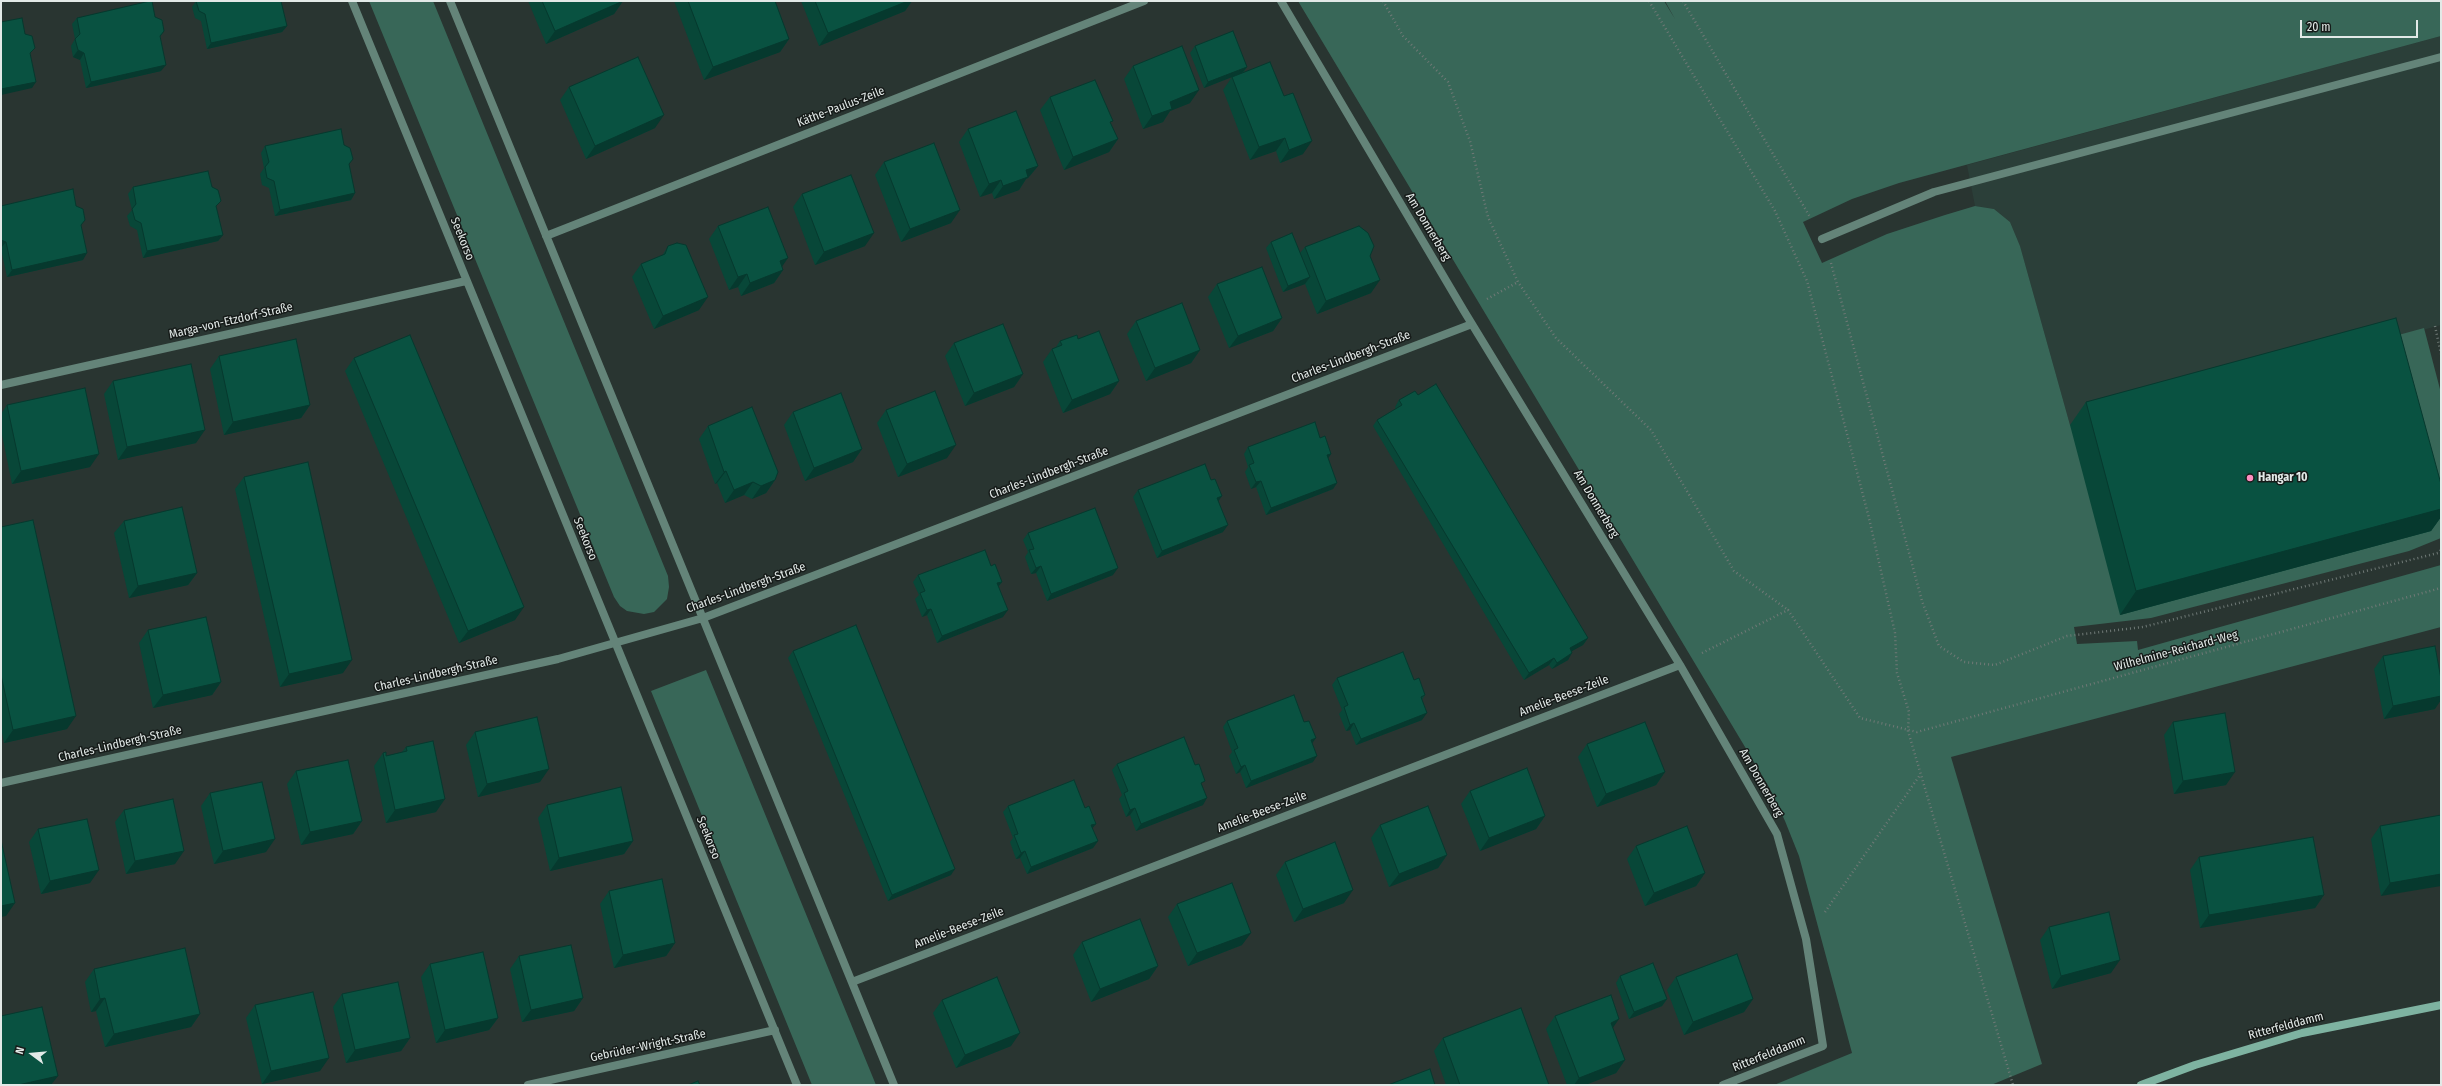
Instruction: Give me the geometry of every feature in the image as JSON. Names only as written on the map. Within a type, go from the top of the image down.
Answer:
[{"type":"main road","name":"Ritterfelddamm","points":[[2141,1085],[2195,1065],[2302,1033],[2441,1005]]},
{"type":"street","name":"Seekorso","points":[[352,1],[797,1085]]},
{"type":"street","points":[[450,1],[894,1085]]},
{"type":"street","name":"Käthe-Paulus-Zeile","points":[[546,236],[1144,1]]},
{"type":"street","name":"Am Donnerberg","points":[[1281,1],[1464,311],[1680,665],[1777,834],[1806,939],[1823,1046]]},
{"type":"street","points":[[1822,239],[1934,192],[2441,57]]},
{"type":"street","name":"Marga-von-Etzdorf-Straße","points":[[1,385],[466,281]]},
{"type":"street","name":"Charles-Lindbergh-Straße","points":[[1,783],[551,660],[703,618],[1472,324]]},
{"type":"street","name":"Amelie-Beese-Zeile","points":[[852,982],[1680,665]]},
{"type":"street","name":"Gebrüder-Wright-Straße","points":[[528,1085],[775,1030]]},
{"type":"street","name":"Ritterfelddamm","points":[[1723,1085],[1823,1046]]},
{"type":"path","points":[[1383,1],[1403,36],[1448,82],[1470,140],[1488,217],[1518,282],[1556,338],[1651,430],[1734,571],[1788,610],[1860,718],[1908,731]]},
{"type":"path","points":[[1649,1],[1775,211],[1807,281],[1869,518],[1895,633],[1897,673],[1908,712],[1908,731],[2013,1085]]},
{"type":"path","points":[[1683,1],[1791,182],[1822,239],[1836,278],[1922,601],[1939,646],[1964,662],[1995,665],[2066,636],[2143,627],[2438,553],[2441,550]]},
{"type":"path","points":[[1464,311],[1518,282]]},
{"type":"path","points":[[2434,326],[2441,354]]},
{"type":"path","name":"Wilhelmine-Reichard-Weg","points":[[1908,731],[1916,732],[2441,588]]},
{"type":"path","points":[[1680,665],[1723,641],[1788,610]]},
{"type":"path","points":[[1806,939],[1921,774]]},
{"type":"shaded area","points":[[2441,36],[2441,325],[2070,425],[2020,246],[2010,222],[1994,209],[1975,206],[1967,165]]},
{"type":"green space","points":[[369,1],[433,1],[668,576],[669,587],[667,599],[654,612],[644,614],[627,611],[620,606],[614,597]]},
{"type":"green space","points":[[1298,1],[1664,1],[1675,19],[1665,1],[2441,1],[2441,36],[1899,183],[1852,199],[1803,222],[1822,263],[1887,234],[1945,215],[1975,206],[1994,209],[2010,222],[2020,246],[2070,425],[2424,328],[2441,393],[2441,538],[2409,551],[2151,618],[2074,627],[2077,644],[2137,641],[2138,650],[2441,565],[2441,627],[1951,757],[2042,1064],[1991,1085],[1774,1085],[1852,1053],[1799,856],[1785,821],[1769,787]]},
{"type":"green space","points":[[706,670],[876,1085],[812,1085],[651,691]]},
{"type":"building","points":[[152,1],[155,17],[162,20],[164,31],[160,36],[166,65],[91,82],[84,53],[78,50],[75,39],[80,34],[77,18]]},
{"type":"building","points":[[196,1],[281,1],[287,26],[211,43],[205,14],[199,11]]},
{"type":"building","points":[[542,1],[623,1],[555,31]]},
{"type":"building","points":[[688,1],[775,1],[789,39],[713,67]]},
{"type":"building","points":[[815,1],[908,1],[828,33]]},
{"type":"building","points":[[22,18],[25,34],[32,36],[35,48],[30,53],[36,82],[1,89],[1,22]]},
{"type":"building","points":[[1233,31],[1247,67],[1208,82],[1195,46]]},
{"type":"building","points":[[1182,46],[1199,90],[1170,102],[1172,109],[1152,116],[1133,66]]},
{"type":"building","points":[[638,57],[664,115],[595,146],[569,87]]},
{"type":"building","points":[[1270,62],[1284,96],[1293,93],[1312,141],[1289,150],[1285,138],[1259,147],[1232,77]]},
{"type":"building","points":[[1095,80],[1113,121],[1110,122],[1118,139],[1073,157],[1050,97]]},
{"type":"building","points":[[1016,111],[1038,166],[1026,170],[1028,177],[1003,186],[1001,180],[989,184],[968,129]]},
{"type":"building","points":[[341,129],[344,145],[350,148],[353,159],[349,164],[355,193],[280,210],[274,181],[267,178],[265,167],[269,162],[265,146]]},
{"type":"building","points":[[934,143],[960,210],[910,229],[884,162]]},
{"type":"building","points":[[208,171],[212,187],[218,190],[221,201],[216,206],[223,235],[147,251],[141,223],[135,220],[132,209],[136,204],[133,187]]},
{"type":"building","points":[[851,175],[874,233],[824,252],[802,194]]},
{"type":"building","points":[[73,189],[76,206],[83,209],[85,220],[81,225],[87,253],[12,270],[6,242],[1,240],[1,206]]},
{"type":"building","points":[[768,207],[788,258],[780,261],[783,270],[750,283],[747,274],[738,277],[718,226]]},
{"type":"building","points":[[1359,226],[1368,233],[1374,246],[1370,256],[1380,280],[1326,301],[1305,247]]},
{"type":"building","points":[[1292,233],[1310,277],[1288,286],[1271,242]]},
{"type":"building","points":[[677,243],[686,245],[708,297],[663,316],[641,264],[665,254],[668,246]]},
{"type":"building","points":[[1262,267],[1282,318],[1238,336],[1217,284]]},
{"type":"building","points":[[1182,303],[1200,350],[1155,368],[1136,321]]},
{"type":"building","name":"Hangar 10","points":[[2396,318],[2441,484],[2441,509],[2136,591],[2086,402]]},
{"type":"building","points":[[1003,324],[1023,374],[974,393],[954,343]]},
{"type":"building","points":[[1099,331],[1119,381],[1072,400],[1052,349],[1062,345],[1060,341],[1077,335],[1078,339]]},
{"type":"building","points":[[410,335],[524,607],[468,631],[354,358]]},
{"type":"building","points":[[296,339],[310,405],[233,422],[219,356]]},
{"type":"building","points":[[191,364],[205,430],[127,447],[113,381]]},
{"type":"building","points":[[1436,384],[1588,638],[1570,648],[1572,653],[1557,663],[1554,658],[1529,673],[1377,420],[1402,405],[1399,400],[1415,391],[1418,395]]},
{"type":"building","points":[[85,388],[99,454],[21,471],[7,405]]},
{"type":"building","points":[[935,391],[956,445],[907,464],[886,410]]},
{"type":"building","points":[[841,393],[862,449],[814,468],[793,412]]},
{"type":"building","points":[[752,407],[778,472],[775,480],[761,486],[753,482],[734,490],[726,471],[724,472],[708,426]]},
{"type":"building","points":[[1315,422],[1320,438],[1325,436],[1331,454],[1327,455],[1337,483],[1271,508],[1261,481],[1256,482],[1249,465],[1254,463],[1248,447]]},
{"type":"building","points":[[308,462],[352,660],[289,674],[244,477]]},
{"type":"building","points":[[1205,464],[1211,480],[1215,479],[1222,496],[1217,498],[1228,525],[1162,551],[1138,490]]},
{"type":"building","points":[[182,507],[197,573],[138,586],[124,521]]},
{"type":"building","points":[[1095,508],[1118,568],[1051,594],[1041,566],[1036,568],[1029,550],[1034,549],[1028,533]]},
{"type":"building","points":[[33,520],[76,716],[13,730],[1,675],[1,527]]},
{"type":"building","points":[[985,550],[991,566],[995,564],[1002,582],[997,583],[1008,610],[942,636],[931,609],[927,610],[920,593],[925,591],[918,575]]},
{"type":"building","points":[[206,617],[221,682],[163,695],[148,630]]},
{"type":"building","points":[[856,625],[955,869],[892,895],[793,651]]},
{"type":"building","points":[[2435,646],[2441,679],[2441,696],[2393,706],[2383,656]]},
{"type":"building","points":[[1403,652],[1414,680],[1419,678],[1425,695],[1421,697],[1427,713],[1361,739],[1354,723],[1350,725],[1344,707],[1348,705],[1337,678]]},
{"type":"building","points":[[1294,695],[1304,722],[1309,721],[1316,738],[1311,740],[1317,756],[1251,781],[1245,765],[1241,767],[1234,750],[1238,748],[1227,721]]},
{"type":"building","points":[[2225,713],[2235,772],[2183,781],[2173,722]]},
{"type":"building","points":[[537,717],[549,769],[487,784],[475,732]]},
{"type":"building","points":[[1645,722],[1665,772],[1606,794],[1587,744]]},
{"type":"building","points":[[1184,737],[1195,765],[1199,764],[1205,781],[1201,783],[1207,798],[1141,824],[1135,808],[1130,810],[1124,793],[1128,791],[1117,764]]},
{"type":"building","points":[[433,741],[445,799],[395,810],[383,753],[386,752],[386,756],[407,751],[406,747]]},
{"type":"building","points":[[348,760],[362,821],[310,832],[296,771]]},
{"type":"building","points":[[1527,768],[1545,816],[1489,838],[1470,791]]},
{"type":"building","points":[[1074,780],[1085,808],[1089,806],[1096,824],[1091,825],[1098,841],[1031,867],[1025,851],[1021,853],[1014,835],[1018,834],[1008,806]]},
{"type":"building","points":[[262,782],[275,839],[223,851],[210,793]]},
{"type":"building","points":[[621,787],[633,841],[559,858],[547,805]]},
{"type":"building","points":[[173,799],[184,851],[135,861],[124,810]]},
{"type":"building","points":[[1428,806],[1447,855],[1399,874],[1380,825]]},
{"type":"building","points":[[2441,815],[2441,874],[2390,883],[2380,826]]},
{"type":"building","points":[[87,819],[99,870],[50,881],[38,829]]},
{"type":"building","points":[[1687,826],[1705,873],[1654,893],[1636,846]]},
{"type":"building","points":[[2313,837],[2324,895],[2209,915],[2199,857]]},
{"type":"building","points":[[1,840],[15,903],[1,906]]},
{"type":"building","points":[[1335,842],[1353,890],[1303,909],[1285,862]]},
{"type":"building","points":[[662,879],[675,943],[623,955],[609,891]]},
{"type":"building","points":[[1232,883],[1251,933],[1197,953],[1177,904]]},
{"type":"building","points":[[2109,912],[2120,960],[2061,976],[2049,927]]},
{"type":"building","points":[[1140,919],[1158,966],[1100,989],[1082,942]]},
{"type":"building","points":[[571,945],[583,998],[531,1010],[519,956]]},
{"type":"building","points":[[185,948],[200,1014],[114,1034],[105,998],[100,999],[94,969]]},
{"type":"building","points":[[483,952],[498,1018],[445,1030],[430,964]]},
{"type":"building","points":[[1737,954],[1753,999],[1693,1022],[1676,977]]},
{"type":"building","points":[[1653,963],[1667,999],[1634,1012],[1620,976]]},
{"type":"building","points":[[997,977],[1020,1033],[965,1055],[942,1000]]},
{"type":"building","points":[[398,982],[410,1038],[355,1050],[342,994]]},
{"type":"building","points":[[313,992],[329,1058],[271,1071],[255,1005]]},
{"type":"building","points":[[1611,995],[1619,1019],[1611,1023],[1625,1060],[1579,1078],[1555,1016]]},
{"type":"building","points":[[42,1007],[58,1076],[18,1085],[1,1085],[1,1016]]},
{"type":"building","points":[[1521,1008],[1549,1085],[1460,1085],[1443,1038]]},
{"type":"building","points":[[1430,1069],[1435,1085],[1388,1085]]},
{"type":"building","points":[[698,1081],[700,1085],[688,1085]]},
{"type":"place","name":"Hangar 10","points":[[2250,478]]}]
